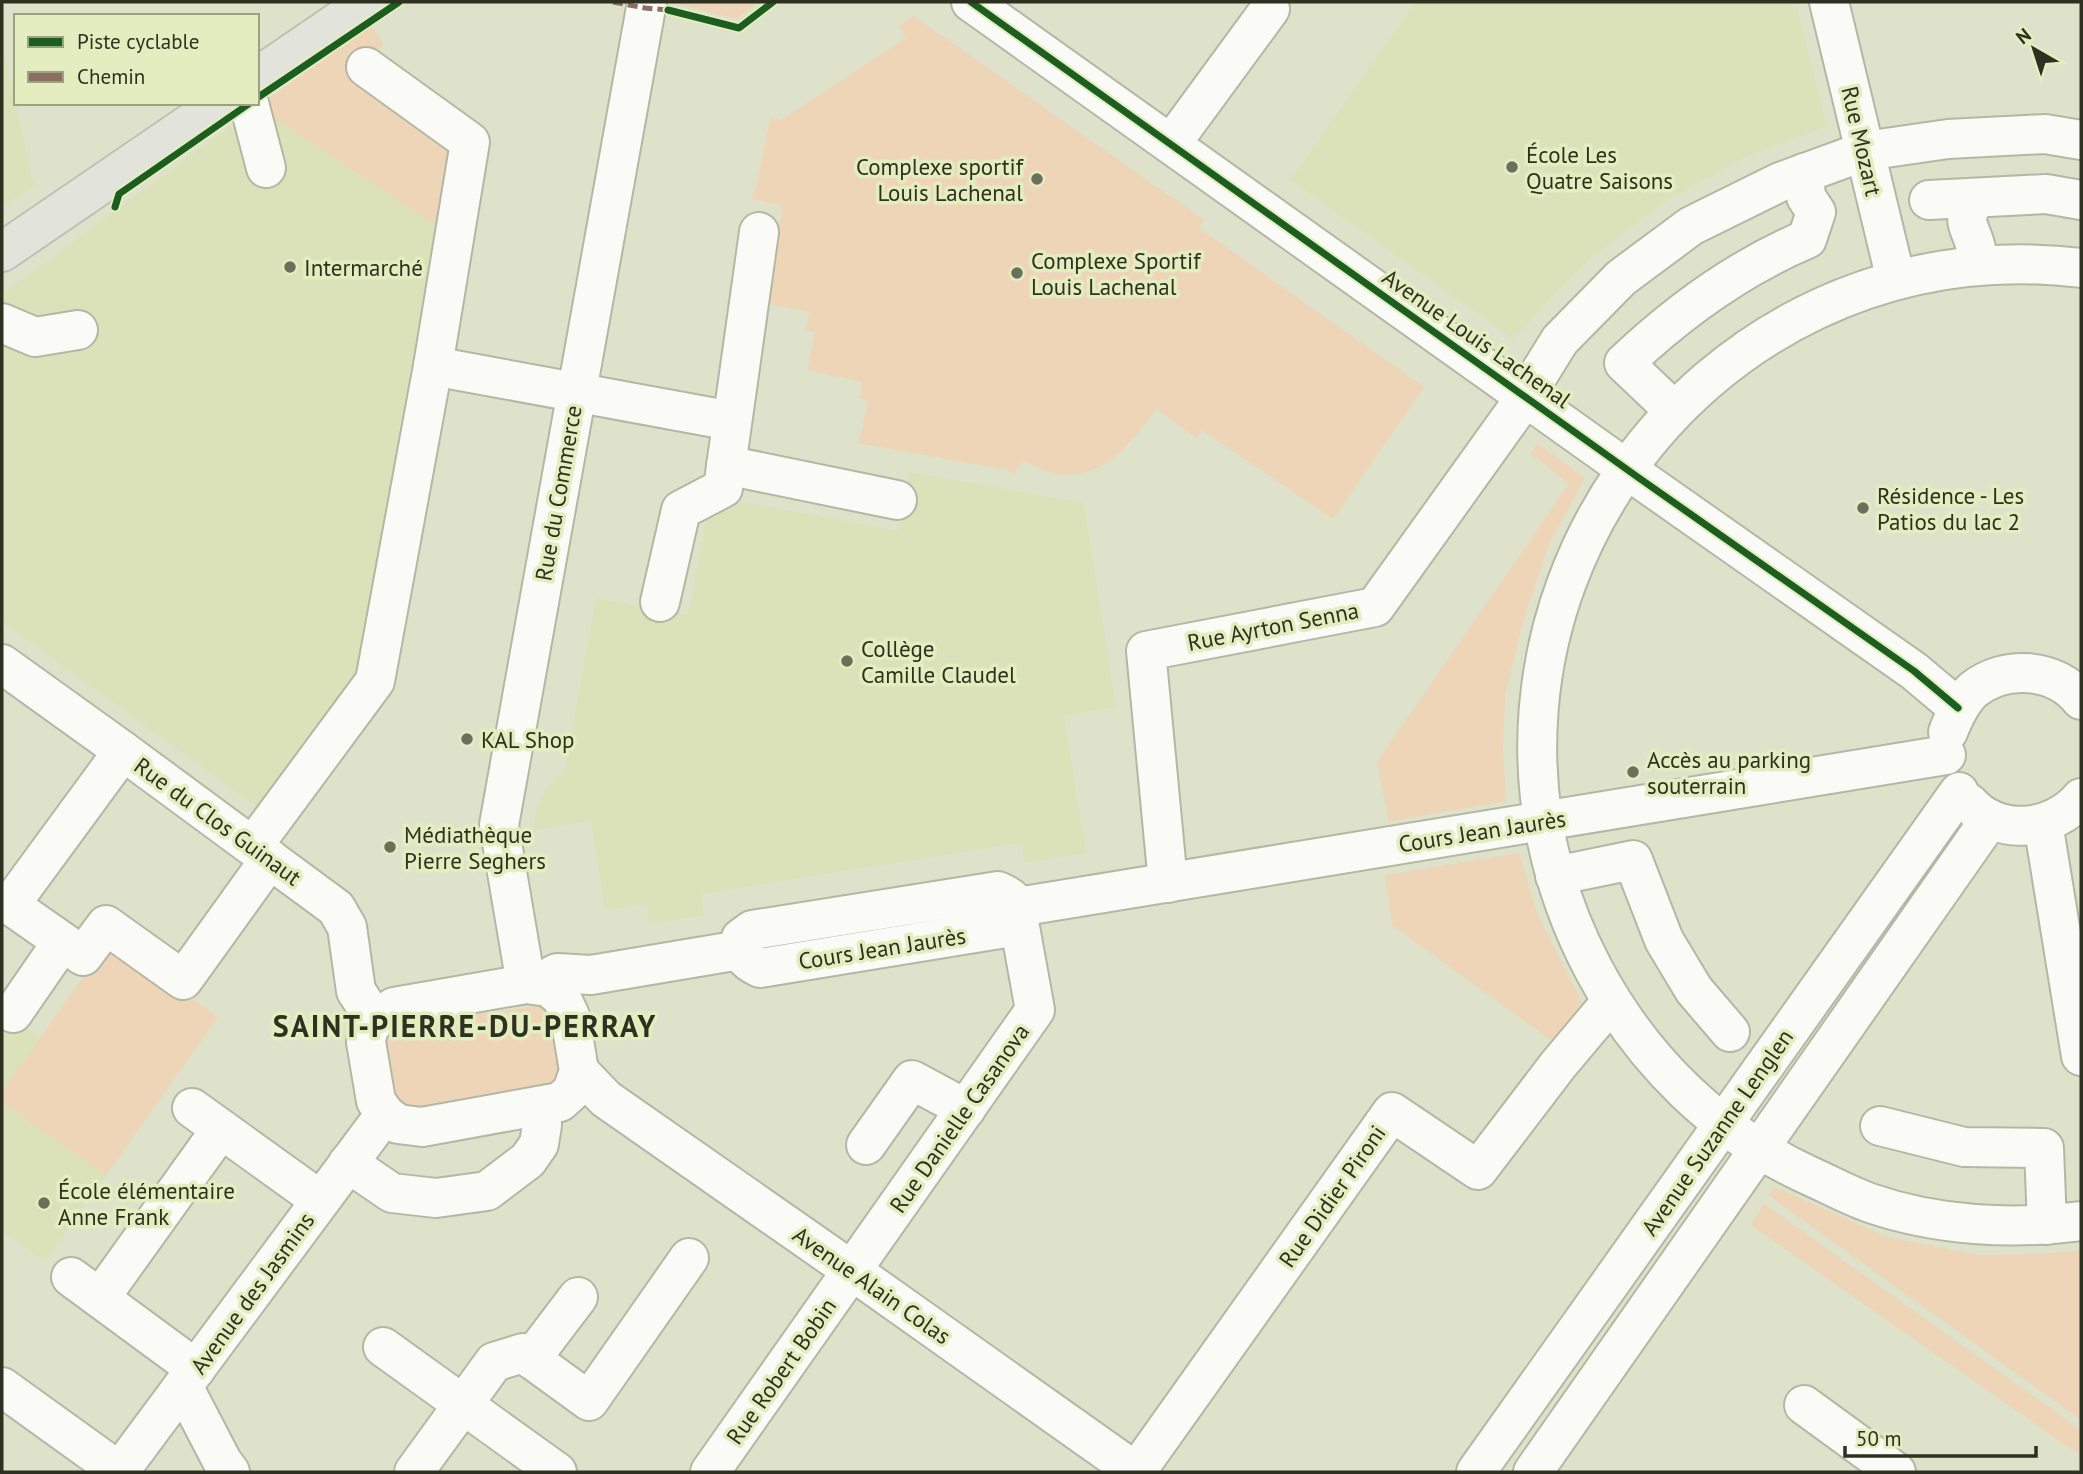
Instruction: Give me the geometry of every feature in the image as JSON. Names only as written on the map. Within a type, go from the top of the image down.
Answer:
[{"type":"main road","points":[[259,76],[367,2]]},
{"type":"main road","points":[[2,252],[217,105]]},
{"type":"street","name":"Rue du Commerce","points":[[532,984],[499,825],[646,2]]},
{"type":"street","name":"Avenue Louis Lachenal","points":[[971,2],[1914,671],[1958,708]]},
{"type":"street","name":"Rue Mozart","points":[[1829,2],[1896,280]]},
{"type":"street","points":[[1171,144],[1270,9]]},
{"type":"street","points":[[123,751],[10,905],[83,956],[106,925],[183,980],[262,852],[375,681],[433,366],[470,142],[366,67]]},
{"type":"street","points":[[250,105],[266,168]]},
{"type":"street","points":[[1526,397],[1560,340],[1621,278],[1691,226],[1780,182],[1865,151],[1948,139],[2046,134],[2081,140]]},
{"type":"street","points":[[1669,416],[1664,401],[1624,363],[1666,323],[1724,283],[1775,252],[1807,239],[1816,212],[1806,197],[1804,173]]},
{"type":"street","points":[[1974,266],[1976,252],[1966,217],[1969,211],[1944,200],[2046,194],[2081,200]]},
{"type":"street","points":[[660,602],[681,510],[723,488],[759,232]]},
{"type":"street","points":[[1880,1126],[1964,1147],[2044,1148],[2064,1223],[1975,1224],[1928,1217],[1870,1203],[1758,1150],[1723,1125],[1642,1046],[1611,1002],[1578,941],[1555,876],[1543,821],[1538,772],[1540,692],[1556,612],[1585,537],[1626,468],[1669,416],[1735,357],[1812,311],[1896,280],[1974,266],[2026,264],[2081,268]]},
{"type":"street","points":[[2,323],[35,337],[78,330]]},
{"type":"street","points":[[433,366],[732,421]]},
{"type":"street","name":"Rue Ayrton Senna","points":[[1168,883],[1146,651],[1375,607],[1526,397]]},
{"type":"street","points":[[726,465],[897,499]]},
{"type":"street","name":"Rue du Clos Guinaut","points":[[2,664],[336,908],[347,927],[356,991],[374,1020]]},
{"type":"street","points":[[2081,700],[2059,681],[2038,674],[2015,673],[1993,679],[1973,690],[1958,708],[1948,731],[1946,755],[1950,775],[1959,792],[1973,808],[2007,824],[2025,826],[2043,823],[2060,816],[2081,798]]},
{"type":"street","name":"Cours Jean Jaurès","points":[[374,1020],[394,1007],[532,984],[557,973],[591,975],[740,950],[741,938],[752,930],[998,891],[1010,896],[1018,912],[1168,883],[1946,755]]},
{"type":"street","name":"Avenue Suzanne Lenglen","points":[[1476,1472],[1959,792]]},
{"type":"street","name":"Avenue Suzanne Lenglen","points":[[1533,1472],[1990,818]]},
{"type":"street","points":[[2043,823],[2081,1056]]},
{"type":"street","points":[[1555,876],[1633,860],[1664,940],[1694,990],[1730,1032]]},
{"type":"street","name":"Rue Danielle Casanova","points":[[851,1270],[1035,1010],[1018,912]]},
{"type":"street","points":[[13,1013],[62,943]]},
{"type":"street","points":[[348,1163],[392,1193],[436,1198],[486,1191],[528,1160],[538,1144],[542,1125],[559,1093],[570,1016],[591,975]]},
{"type":"street","points":[[532,984],[548,987],[561,997],[570,1016]]},
{"type":"street","name":"Rue Didier Pironi","points":[[1136,1472],[1392,1112],[1478,1170],[1558,1065],[1611,1002]]},
{"type":"street","points":[[374,1020],[368,1030],[366,1042],[376,1101],[384,1114],[398,1124],[422,1127],[559,1093]]},
{"type":"street","points":[[866,1145],[912,1080],[966,1109]]},
{"type":"street","name":"Avenue Alain Colas","points":[[559,1093],[606,1099],[1136,1472]]},
{"type":"street","name":"Avenue des Jasmins","points":[[120,1472],[384,1114]]},
{"type":"street","points":[[230,1472],[222,1461],[189,1377],[85,1288],[207,1119],[320,1200]]},
{"type":"street","points":[[415,1472],[494,1362],[523,1353],[589,1401],[689,1258]]},
{"type":"street","name":"Rue Robert Bobin","points":[[710,1472],[851,1270]]},
{"type":"street","points":[[531,1359],[578,1297]]},
{"type":"street","points":[[383,1348],[557,1472]]},
{"type":"street","points":[[2,1387],[120,1472]]},
{"type":"street","points":[[1804,1405],[1896,1472]]},
{"type":"shaded area","points":[[671,2],[758,2],[736,19]]},
{"type":"shaded area","name":"École Les Quatre Saisons","points":[[1416,2],[1796,2],[1827,126],[1746,157],[1667,200],[1594,255],[1513,339],[1290,180]]},
{"type":"shaded area","name":"Complexe Sportif Louis Lachenal","points":[[914,16],[1204,220],[1199,228],[1424,387],[1333,519],[1202,430],[1197,438],[1156,409],[1116,456],[1083,473],[1065,475],[1046,471],[1024,460],[1014,474],[1008,470],[858,443],[869,401],[860,398],[862,382],[807,370],[815,332],[806,330],[809,312],[764,303],[783,206],[752,199],[770,118],[781,120],[906,38],[899,26]]},
{"type":"shaded area","points":[[371,26],[384,45],[355,71],[460,151],[448,233],[257,107]]},
{"type":"shaded area","points":[[2,43],[34,186],[2,207]]},
{"type":"shaded area","points":[[257,107],[448,233],[366,668],[262,810],[2,622],[2,294]]},
{"type":"shaded area","points":[[1537,443],[1585,478],[1549,544],[1523,621],[1505,697],[1503,749],[1506,801],[1389,822],[1377,762],[1569,484],[1531,454]]},
{"type":"shaded area","name":"Collège Camille Claudel","points":[[909,472],[1084,503],[1116,707],[1064,716],[1086,853],[1025,863],[1021,843],[701,894],[704,915],[649,924],[646,904],[605,910],[591,821],[533,830],[536,811],[544,791],[565,769],[596,598],[688,615],[711,496],[899,531]]},
{"type":"shaded area","points":[[1519,853],[1538,916],[1582,1002],[1555,1043],[1392,925],[1385,875]]},
{"type":"shaded area","points":[[109,941],[218,1017],[106,1175],[2,1102],[2,1092]]},
{"type":"shaded area","points":[[548,1004],[568,1063],[554,1089],[420,1114],[390,1103],[380,1039],[400,1026]]},
{"type":"shaded area","points":[[2,1011],[40,1038],[2,1092]]},
{"type":"shaded area","name":"École élémentaire Anne Frank","points":[[2,1102],[106,1175],[45,1261],[2,1231]]},
{"type":"shaded area","points":[[1775,1187],[1887,1237],[1980,1255],[2081,1250],[2081,1420],[1768,1195]]},
{"type":"shaded area","points":[[1764,1204],[2081,1430],[2081,1456],[1751,1225]]},
{"type":"marked path","points":[[613,2],[645,8],[668,10],[670,7]]},
{"type":"cycle path","points":[[259,97],[399,2]]},
{"type":"cycle path","points":[[668,10],[739,28],[773,2]]},
{"type":"cycle path","points":[[971,2],[1914,671],[1958,708]]},
{"type":"cycle path","points":[[115,207],[119,194],[247,105]]},
{"type":"place","name":"École Les Quatre Saisons","points":[[1512,167]]},
{"type":"place","name":"Complexe sportif Louis Lachenal","points":[[1037,179]]},
{"type":"place","name":"Intermarché","points":[[290,267]]},
{"type":"place","name":"Complexe Sportif Louis Lachenal","points":[[1017,273]]},
{"type":"place","name":"Résidence - Les Patios du lac 2","points":[[1863,508]]},
{"type":"place","name":"Collège Camille Claudel","points":[[847,661]]},
{"type":"place","name":"KAL Shop","points":[[467,739]]},
{"type":"place","name":"Accès au parking souterrain","points":[[1633,772]]},
{"type":"place","name":"Médiathèque Pierre Seghers","points":[[390,847]]},
{"type":"place","name":"École élémentaire Anne Frank","points":[[44,1203]]},
{"type":"district","name":"SAINT-PIERRE-DU-PERRAY","points":[[465,1025]]}]
